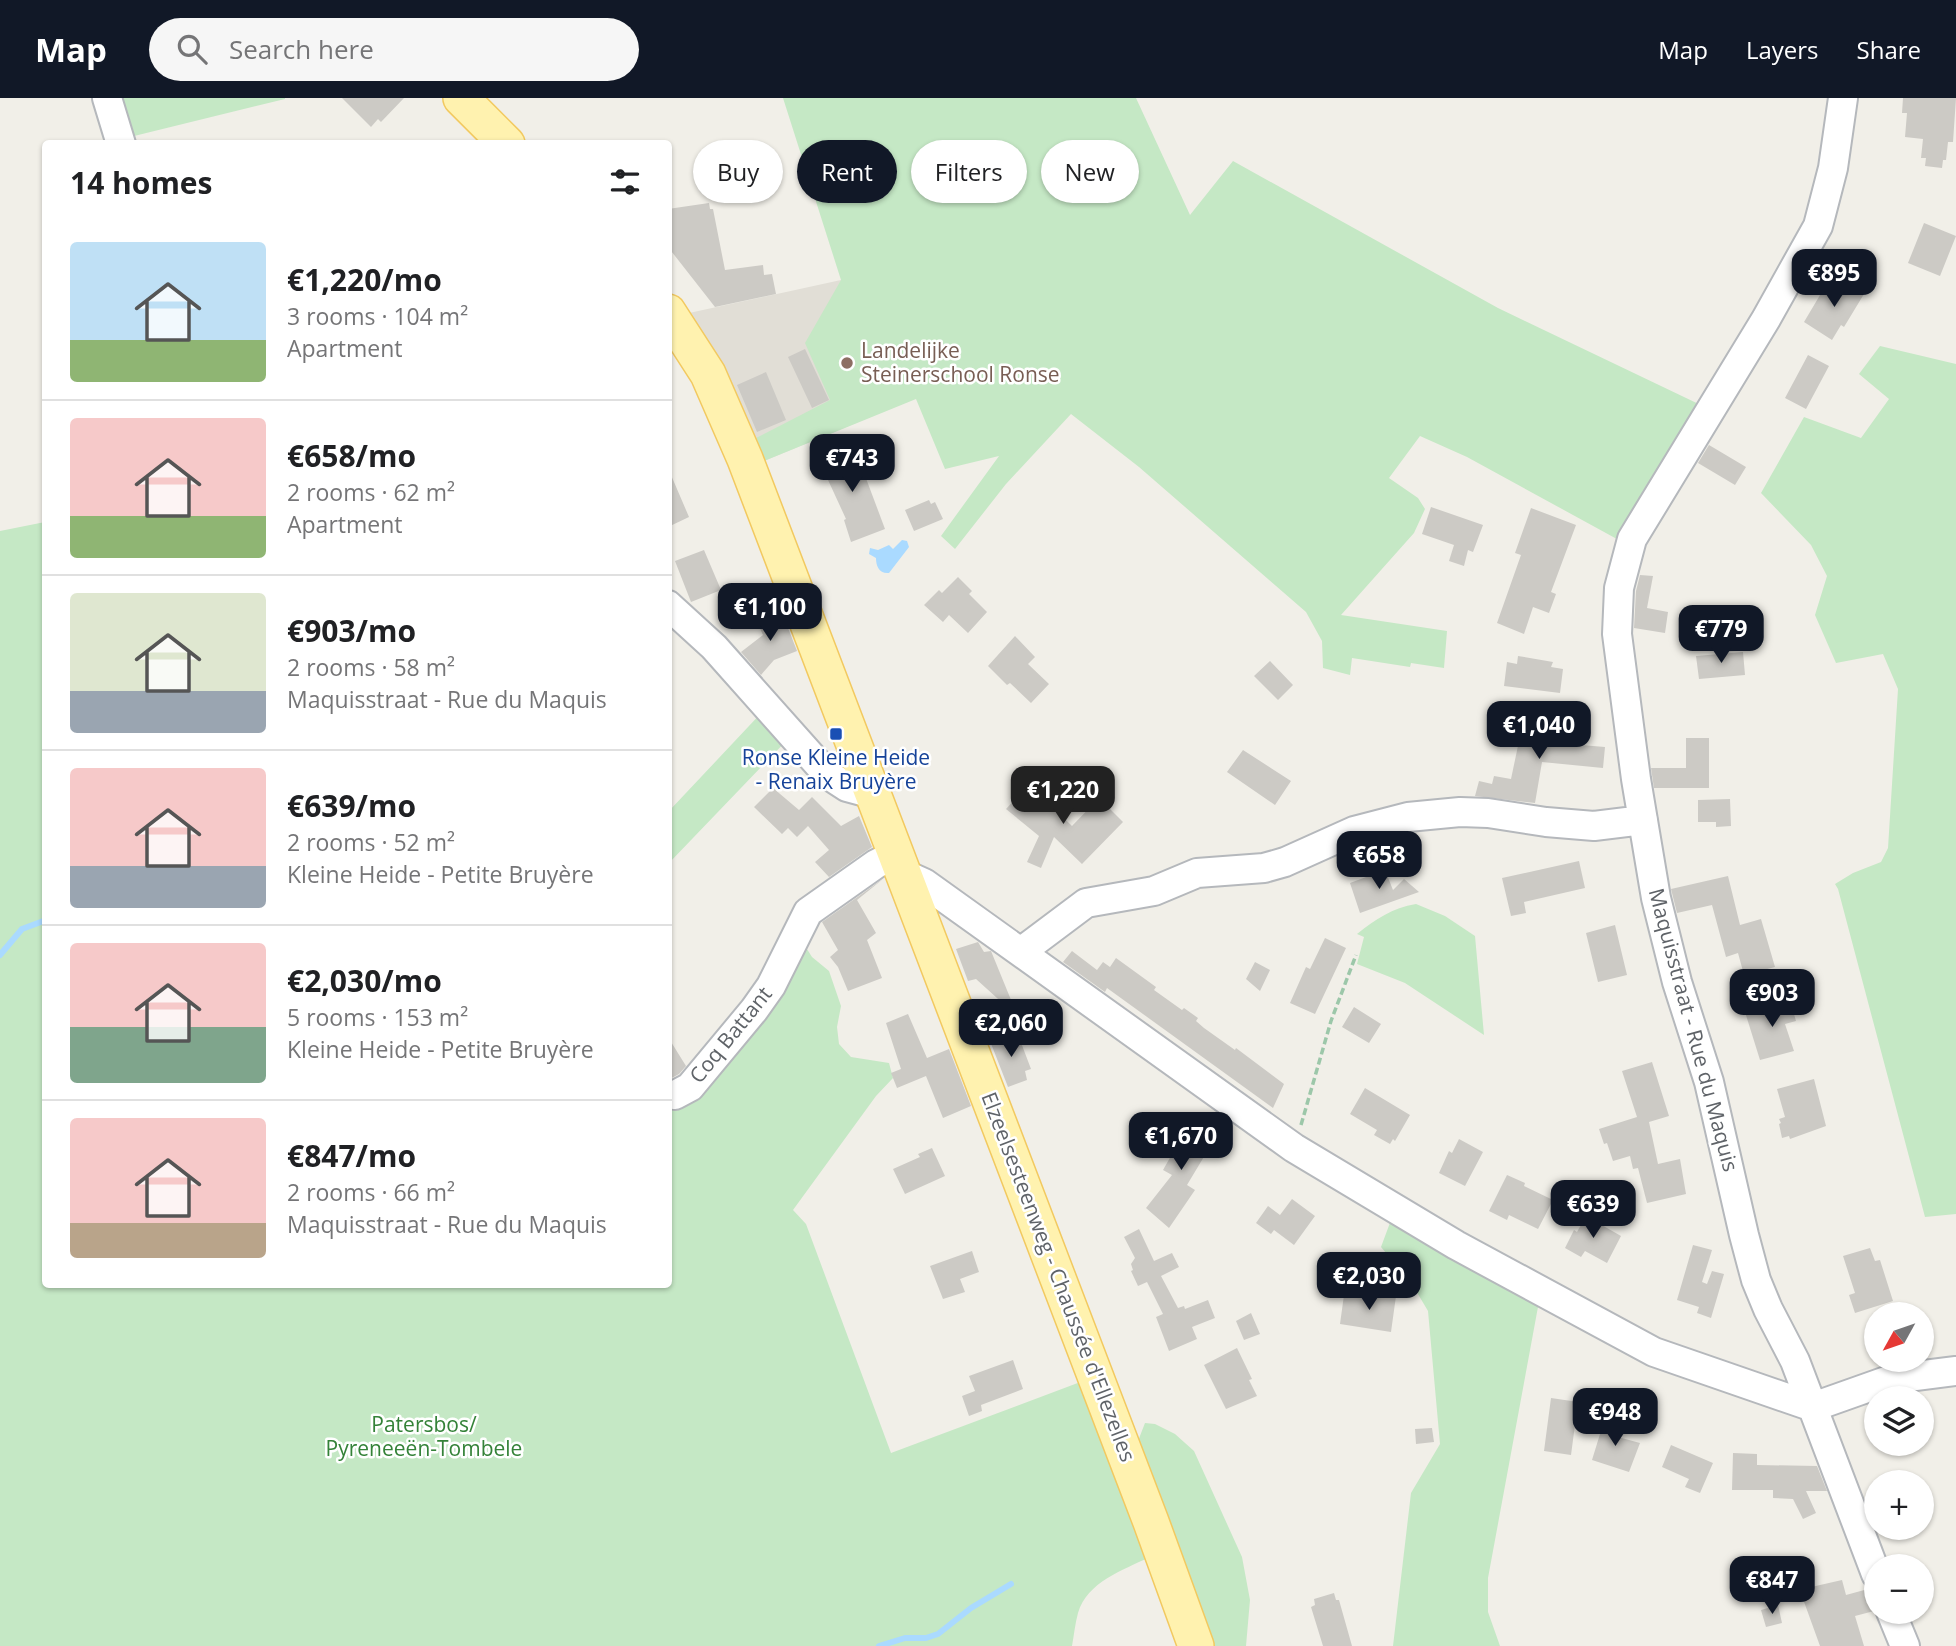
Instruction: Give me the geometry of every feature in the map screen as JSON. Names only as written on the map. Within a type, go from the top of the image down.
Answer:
[{"type":"main road","points":[[461,98],[504,140]]},
{"type":"main road","name":"Elzeelsesteenweg - Chaussée d'Ellezelles","points":[[674,319],[708,374],[745,459],[1152,1522],[1196,1646]]},
{"type":"street","points":[[107,98],[120,140]]},
{"type":"street","name":"Maquisstraat - Rue du Maquis","points":[[1843,98],[1833,168],[1818,226],[1745,355],[1641,522],[1632,539],[1622,570],[1617,603],[1619,657],[1643,820],[1663,929],[1709,1082],[1756,1280],[1795,1361],[1868,1554]]},
{"type":"street","points":[[672,609],[714,647],[827,774],[847,787],[873,794]]},
{"type":"street","points":[[1022,951],[1086,903],[1154,891],[1197,873],[1264,868],[1285,862],[1354,831],[1408,817],[1460,812],[1488,813],[1594,826],[1643,820]]},
{"type":"street","name":"Coq Battant","points":[[675,1095],[690,1087],[754,1010],[771,986],[808,912],[876,864],[900,864]]},
{"type":"street","points":[[900,864],[1294,1148],[1456,1245],[1654,1352],[1813,1407],[1892,1379],[1956,1371]]},
{"type":"street","points":[[1896,1624],[1905,1646]]},
{"type":"path","points":[[1294,1148],[1331,1021],[1356,955]]},
{"type":"shaded area","name":"Landelijke Steinerschool Ronse","points":[[841,280],[979,372],[764,461],[756,438],[715,354],[689,313]]},
{"type":"green space","points":[[114,98],[285,98],[285,99],[126,138]]},
{"type":"green space","points":[[783,98],[1136,98],[1190,215],[1233,161],[1498,308],[1707,408],[1626,544],[1467,457],[1420,436],[1389,478],[1418,498],[1425,509],[1414,533],[1341,615],[1447,631],[1444,668],[1411,663],[1410,667],[1352,658],[1350,675],[1323,668],[1322,641],[1306,612],[1139,467],[1071,414],[1006,484],[955,549],[941,536],[999,456],[945,469],[916,399],[764,461],[756,438],[830,400],[805,343],[841,280],[816,203],[897,203],[897,140],[797,142]]},
{"type":"green space","points":[[1880,346],[1956,364],[1956,1214],[1925,1217],[1835,884],[1853,873],[1881,862],[1888,848],[1898,689],[1883,654],[1836,663],[1815,615],[1827,576],[1811,545],[1761,493],[1804,417],[1861,438],[1889,399],[1859,374]]},
{"type":"green space","name":"Patersbos/ Pyreneeën-Tombele","points":[[42,523],[42,1288],[672,1288],[672,1096],[800,938],[812,957],[829,971],[841,1006],[837,1027],[839,1044],[851,1057],[889,1063],[893,1078],[876,1096],[793,1210],[806,1224],[891,1453],[1083,1381],[1150,1557],[1107,1578],[1089,1593],[1078,1613],[1072,1646],[0,1646],[0,531]]},
{"type":"green space","points":[[766,708],[790,737],[672,860],[672,808]]},
{"type":"green space","points":[[1416,904],[1445,916],[1475,936],[1484,1035],[1405,983],[1357,964],[1364,937],[1357,934],[1385,915]]},
{"type":"green space","points":[[1394,1212],[1540,1296],[1488,1578],[1488,1612],[1500,1646],[1393,1646],[1411,1493],[1440,1444],[1428,1311],[1412,1284],[1381,1247]]},
{"type":"green space","points":[[1145,1423],[1155,1424],[1175,1434],[1194,1451],[1242,1557],[1250,1600],[1246,1646],[1211,1646],[1138,1441]]},
{"type":"water","points":[[902,540],[907,541],[909,547],[889,573],[880,571],[876,558],[869,554],[870,548],[878,550],[889,545],[893,549]]},
{"type":"building","points":[[342,98],[404,98],[381,122],[378,119],[371,127]]},
{"type":"building","points":[[1903,98],[1956,98],[1953,142],[1948,142],[1942,168],[1925,166],[1926,158],[1921,158],[1923,139],[1905,137],[1907,113],[1902,113]]},
{"type":"building","points":[[709,203],[710,209],[713,209],[725,270],[763,265],[764,275],[772,274],[776,294],[715,307],[672,252],[672,208]]},
{"type":"building","points":[[1924,223],[1956,236],[1940,276],[1908,263]]},
{"type":"building","points":[[1841,282],[1864,294],[1844,327],[1841,325],[1832,340],[1804,322],[1826,285],[1836,291]]},
{"type":"building","points":[[805,349],[829,400],[812,408],[788,357]]},
{"type":"building","points":[[1808,355],[1829,366],[1806,409],[1785,398]]},
{"type":"building","points":[[766,372],[786,420],[757,432],[737,385]]},
{"type":"building","points":[[845,445],[858,476],[864,473],[885,529],[851,542],[844,520],[846,519],[817,456]]},
{"type":"building","points":[[1709,445],[1746,467],[1735,485],[1698,463]]},
{"type":"building","points":[[672,477],[689,517],[672,525]]},
{"type":"building","points":[[929,500],[931,504],[935,502],[943,519],[914,531],[905,510]]},
{"type":"building","points":[[1431,507],[1483,525],[1473,552],[1468,550],[1464,566],[1449,561],[1454,545],[1422,534]]},
{"type":"building","points":[[1531,508],[1576,525],[1551,592],[1556,594],[1549,613],[1533,607],[1524,634],[1497,623],[1521,555],[1515,553]]},
{"type":"building","points":[[704,550],[721,590],[691,602],[675,561]]},
{"type":"building","points":[[1640,575],[1653,576],[1647,608],[1668,612],[1665,633],[1634,628],[1636,591]]},
{"type":"building","points":[[958,577],[972,591],[969,594],[987,612],[968,633],[949,615],[943,622],[924,605],[939,590],[942,593]]},
{"type":"building","points":[[781,610],[797,651],[774,660],[761,675],[741,652],[763,635],[757,622]]},
{"type":"building","points":[[1015,636],[1035,657],[1028,664],[1049,684],[1031,703],[988,666]]},
{"type":"building","points":[[1743,652],[1745,675],[1699,679],[1696,656]]},
{"type":"building","points":[[1518,656],[1553,662],[1551,667],[1563,669],[1560,693],[1504,686],[1507,662],[1517,664]]},
{"type":"building","points":[[1270,661],[1293,685],[1278,700],[1254,676]]},
{"type":"building","points":[[1516,723],[1570,728],[1569,744],[1605,747],[1603,768],[1542,762],[1535,803],[1475,796],[1479,781],[1492,784],[1494,776],[1511,779],[1519,741],[1513,739]]},
{"type":"building","points":[[1686,738],[1709,738],[1709,788],[1654,788],[1651,768],[1686,768]]},
{"type":"building","points":[[1243,750],[1291,781],[1275,805],[1227,772]]},
{"type":"building","points":[[1029,784],[1072,826],[1099,798],[1123,822],[1082,864],[1054,837],[1041,868],[1027,862],[1039,836],[1006,809]]},
{"type":"building","points":[[773,788],[799,810],[812,797],[841,826],[859,816],[872,847],[829,877],[815,862],[829,850],[808,826],[797,837],[788,828],[782,834],[754,807]]},
{"type":"building","points":[[1730,799],[1731,826],[1716,827],[1716,822],[1698,822],[1698,800]]},
{"type":"building","points":[[1579,861],[1585,888],[1524,902],[1526,913],[1511,916],[1502,878]]},
{"type":"building","points":[[1385,870],[1393,890],[1404,879],[1419,892],[1360,913],[1350,883]]},
{"type":"building","points":[[1728,876],[1740,925],[1761,919],[1775,967],[1744,975],[1738,953],[1726,957],[1712,905],[1677,913],[1671,889]]},
{"type":"building","points":[[883,879],[857,900],[876,933],[867,940],[882,978],[848,991],[838,967],[830,957],[838,950],[822,922]]},
{"type":"building","points":[[1615,925],[1627,975],[1598,982],[1586,933]]},
{"type":"building","points":[[1325,938],[1346,948],[1315,1014],[1290,1003],[1306,967],[1310,969]]},
{"type":"building","points":[[978,942],[984,952],[991,951],[1018,1017],[976,979],[968,981],[956,949]]},
{"type":"building","points":[[1072,951],[1097,970],[1103,962],[1110,967],[1116,958],[1156,987],[1154,990],[1198,1018],[1196,1021],[1204,1028],[1284,1084],[1273,1108],[1107,988],[1105,992],[1063,962]]},
{"type":"building","points":[[1255,962],[1270,970],[1260,991],[1246,979]]},
{"type":"building","points":[[1790,1000],[1796,1021],[1785,1024],[1794,1051],[1760,1060],[1745,1012]]},
{"type":"building","points":[[1354,1007],[1381,1024],[1369,1043],[1342,1027]]},
{"type":"building","points":[[908,1014],[927,1058],[949,1049],[971,1106],[943,1118],[926,1076],[897,1088],[891,1073],[901,1069],[886,1023]]},
{"type":"building","points":[[1017,1032],[1031,1069],[1025,1071],[1027,1080],[1008,1087],[990,1041]]},
{"type":"building","points":[[672,1043],[686,1066],[672,1078]]},
{"type":"building","points":[[1652,1062],[1669,1116],[1649,1122],[1658,1164],[1680,1159],[1686,1194],[1647,1203],[1638,1168],[1633,1169],[1630,1156],[1613,1161],[1599,1129],[1637,1117],[1622,1071]]},
{"type":"building","points":[[1814,1079],[1826,1126],[1790,1139],[1789,1136],[1782,1138],[1779,1119],[1785,1117],[1777,1089]]},
{"type":"building","points":[[1365,1088],[1410,1115],[1395,1141],[1393,1139],[1390,1144],[1374,1135],[1377,1130],[1350,1114]]},
{"type":"building","points":[[1175,1114],[1217,1135],[1187,1185],[1195,1190],[1169,1228],[1146,1208],[1172,1175],[1163,1170],[1184,1133]]},
{"type":"building","points":[[1459,1139],[1483,1152],[1465,1186],[1439,1173],[1449,1151],[1452,1153]]},
{"type":"building","points":[[932,1148],[945,1176],[905,1194],[893,1169],[920,1157],[918,1154]]},
{"type":"building","points":[[1507,1175],[1553,1200],[1538,1229],[1509,1215],[1507,1220],[1489,1211]]},
{"type":"building","points":[[1292,1199],[1315,1216],[1294,1245],[1274,1230],[1271,1234],[1256,1223],[1268,1206],[1280,1215]]},
{"type":"building","points":[[1586,1216],[1621,1236],[1607,1263],[1585,1251],[1581,1257],[1565,1248],[1574,1230],[1577,1232]]},
{"type":"building","points":[[1139,1229],[1154,1261],[1172,1253],[1179,1267],[1161,1276],[1178,1308],[1184,1306],[1185,1309],[1208,1300],[1215,1318],[1192,1327],[1197,1339],[1169,1351],[1156,1317],[1163,1314],[1147,1282],[1138,1286],[1131,1271],[1135,1258],[1124,1237]]},
{"type":"building","points":[[1693,1245],[1712,1250],[1702,1282],[1707,1284],[1712,1271],[1724,1274],[1711,1318],[1697,1313],[1699,1307],[1677,1300]]},
{"type":"building","points":[[1870,1248],[1875,1261],[1880,1260],[1893,1301],[1864,1302],[1864,1310],[1855,1313],[1849,1295],[1855,1293],[1843,1256]]},
{"type":"building","points":[[972,1251],[979,1272],[960,1279],[965,1292],[943,1299],[930,1266]]},
{"type":"building","points":[[1371,1292],[1396,1296],[1391,1332],[1340,1324],[1344,1295],[1370,1299]]},
{"type":"building","points":[[1251,1313],[1260,1334],[1244,1340],[1236,1321]]},
{"type":"building","points":[[1237,1348],[1257,1396],[1226,1409],[1204,1365]]},
{"type":"building","points":[[1013,1360],[1023,1389],[981,1405],[982,1411],[969,1416],[962,1396],[975,1391],[969,1376]]},
{"type":"building","points":[[1551,1398],[1578,1402],[1571,1455],[1544,1451]]},
{"type":"building","points":[[1604,1421],[1621,1426],[1618,1437],[1640,1443],[1629,1472],[1592,1460]]},
{"type":"building","points":[[1432,1428],[1434,1442],[1416,1444],[1415,1429]]},
{"type":"building","points":[[1671,1445],[1713,1463],[1700,1493],[1685,1487],[1689,1479],[1662,1467]]},
{"type":"building","points":[[1733,1453],[1757,1454],[1757,1465],[1817,1466],[1827,1491],[1806,1491],[1816,1513],[1803,1519],[1793,1499],[1773,1498],[1773,1490],[1732,1490]]},
{"type":"building","points":[[1842,1580],[1846,1595],[1864,1590],[1864,1614],[1855,1616],[1864,1646],[1820,1646],[1803,1599],[1809,1598],[1807,1588]]},
{"type":"building","points":[[1334,1593],[1336,1600],[1339,1600],[1352,1646],[1323,1646],[1311,1607],[1315,1605],[1314,1599]]},
{"type":"building","points":[[1778,1605],[1782,1623],[1766,1627],[1761,1610]]},
{"type":"waterway","points":[[0,955],[22,929],[42,922]]},
{"type":"waterway","points":[[879,1646],[905,1638],[926,1638],[938,1634],[971,1608],[1011,1584]]},
{"type":"place","name":"Landelijke Steinerschool Ronse","points":[[847,363]]},
{"type":"place","name":"Ronse Kleine Heide - Renaix Bruyère","points":[[836,734]]}]
